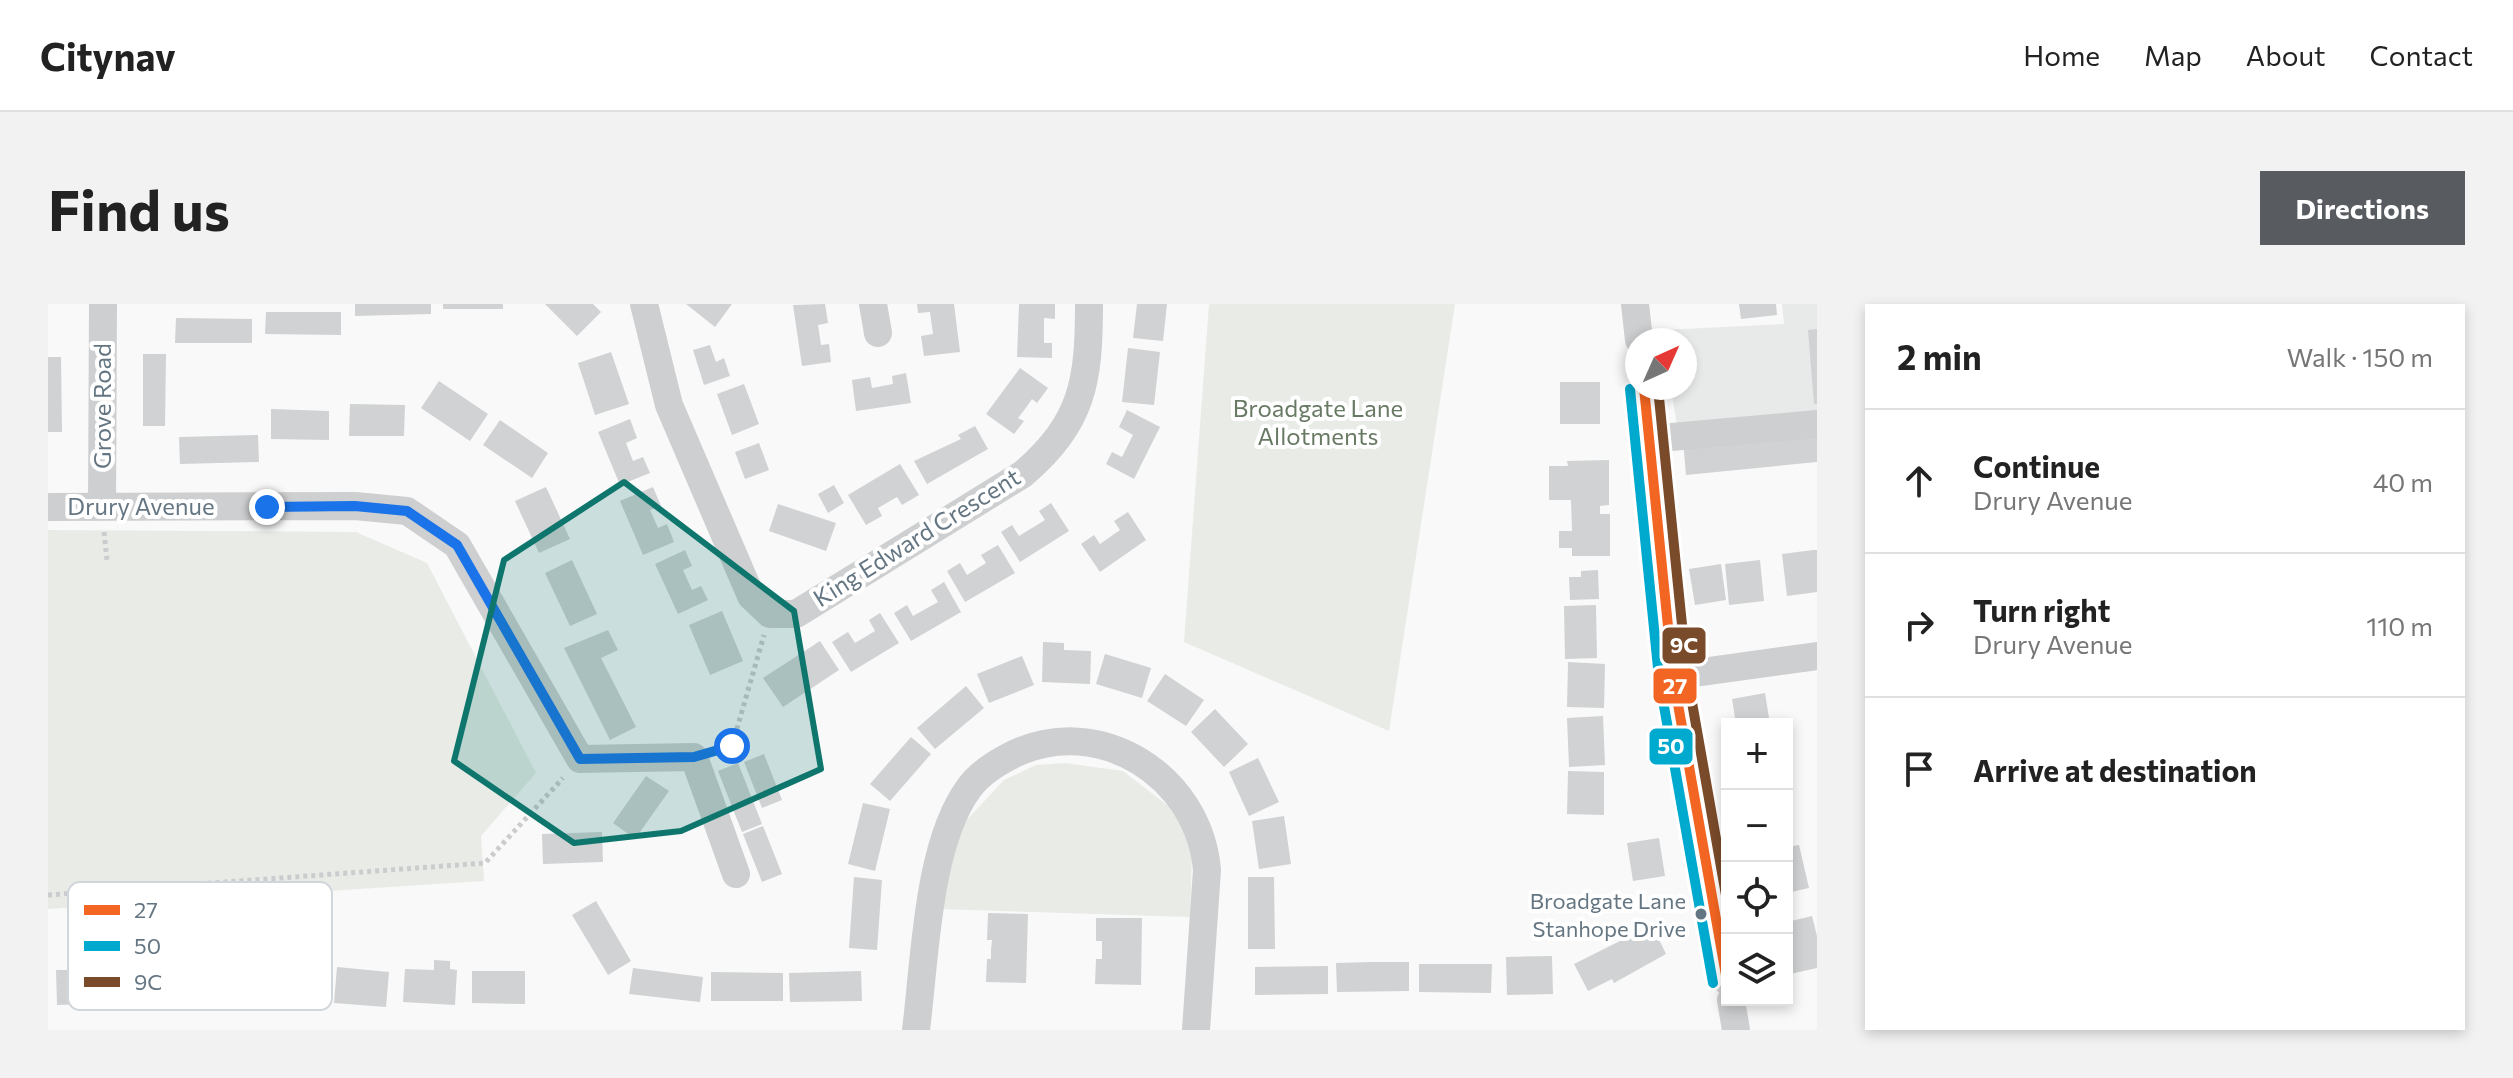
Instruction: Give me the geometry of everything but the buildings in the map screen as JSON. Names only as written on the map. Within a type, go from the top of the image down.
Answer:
[{"type":"street","name":"Grove Road","points":[[102,507],[103,304]]},
{"type":"street","points":[[644,304],[669,405],[751,596],[770,614]]},
{"type":"street","points":[[873,304],[878,333]]},
{"type":"street","name":"King Edward Crescent","points":[[770,614],[796,614],[1023,474],[1054,447],[1075,415],[1084,378],[1089,304]]},
{"type":"street","points":[[1635,304],[1638,328]]},
{"type":"street","points":[[1645,400],[1673,676],[1721,947]]},
{"type":"street","points":[[1649,439],[1817,424]]},
{"type":"street","name":"Drury Avenue","points":[[48,507],[355,506],[407,511],[457,545],[580,759]]},
{"type":"street","points":[[1673,676],[1817,656]]},
{"type":"street","points":[[916,1030],[939,856],[951,821],[969,787],[995,763],[1025,749],[1060,740],[1097,744],[1131,755],[1179,794],[1196,819],[1205,847],[1207,870],[1196,1030]]},
{"type":"street","points":[[580,759],[694,757],[736,874]]},
{"type":"street","points":[[1732,1006],[1736,1030]]},
{"type":"path","points":[[694,757],[732,746],[770,614]]},
{"type":"path","points":[[226,882],[485,863],[580,759]]},
{"type":"path","points":[[48,895],[68,894]]},
{"type":"highlighted area","points":[[624,482],[794,611],[821,769],[681,831],[574,843],[454,761],[504,560]]},
{"type":"shaded area","points":[[1782,304],[1817,304],[1817,416],[1677,426],[1673,400],[1697,400],[1697,328],[1784,324]]},
{"type":"green space","name":"Broadgate Lane Allotments","points":[[1209,304],[1455,304],[1389,731],[1184,642]]},
{"type":"green space","points":[[48,530],[356,532],[427,563],[536,773],[481,836],[484,881],[332,891],[332,882],[68,882],[68,908],[48,909]]},
{"type":"green space","points":[[1065,763],[1123,771],[1167,805],[1182,826],[1192,853],[1190,917],[940,909],[962,825],[1004,780],[1036,765]]},
{"type":"transit line","name":"50","points":[[1631,400],[1659,678],[1713,983]]},
{"type":"transit line","name":"27","points":[[1645,400],[1673,676],[1721,947]]},
{"type":"transit line","name":"9C","points":[[1659,400],[1687,674],[1721,867]]},
{"type":"place","name":"Broadgate Lane Stanhope Drive","points":[[1701,914]]},
{"type":"route","points":[[267,507],[355,506],[407,511],[457,545],[580,759],[694,757],[732,746]]}]
